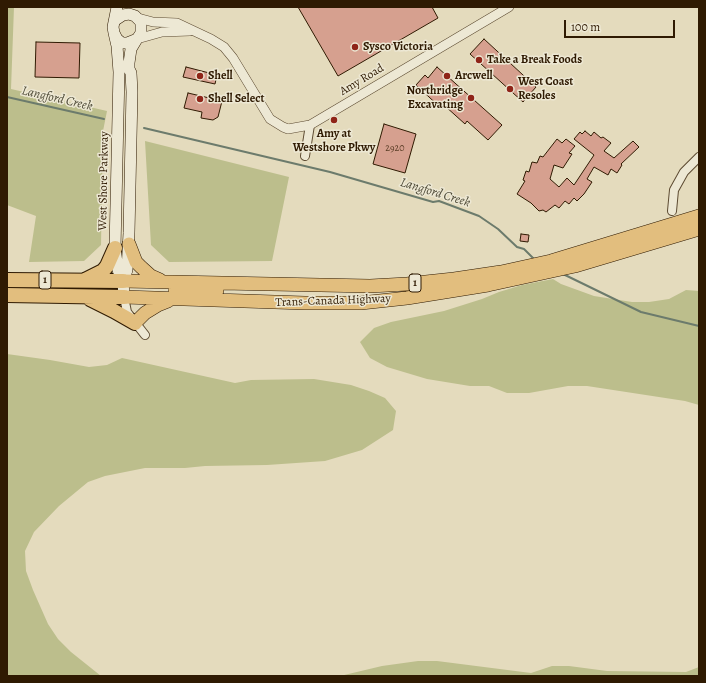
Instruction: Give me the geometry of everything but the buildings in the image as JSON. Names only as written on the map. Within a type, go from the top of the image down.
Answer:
[{"type":"highway","name":"Trans-Canada Highway","points":[[7,280],[164,281],[370,286],[407,284],[501,272],[551,261],[699,216]]},
{"type":"highway","points":[[551,261],[574,258],[598,252],[699,223]]},
{"type":"highway","name":"Trans-Canada Highway","points":[[7,295],[124,297],[265,303],[333,303],[407,298],[482,286],[568,268],[699,229]]},
{"type":"highway","points":[[83,280],[103,271],[122,246],[151,276],[164,281]]},
{"type":"highway","points":[[124,297],[141,292],[254,290],[264,289],[278,284]]},
{"type":"highway","points":[[76,296],[102,304],[135,323],[145,313],[158,305],[173,300]]},
{"type":"main road","points":[[135,7],[142,29],[141,38],[127,43],[122,43],[117,39],[113,27],[119,13],[132,15],[138,18]]},
{"type":"main road","name":"West Shore Parkway","points":[[114,33],[117,46],[119,72],[122,246]]},
{"type":"main road","name":"West Shore Parkway","points":[[124,297],[123,281],[118,270],[122,246],[131,121],[131,73],[129,69],[130,56],[141,38]]},
{"type":"street","name":"Amy Road","points":[[138,18],[153,22],[177,23],[211,39],[224,47],[239,68],[266,114],[274,123],[288,129],[310,125],[509,7]]},
{"type":"street","name":"Amy Road","points":[[141,38],[162,32],[192,31]]},
{"type":"street","points":[[305,156],[310,125]]},
{"type":"street","points":[[672,211],[674,190],[684,172],[699,157]]},
{"type":"street","points":[[124,297],[127,312],[145,335]]},
{"type":"green space","points":[[7,7],[14,7],[11,89],[107,111],[103,131],[101,245],[84,261],[29,262],[36,216],[7,205]]},
{"type":"green space","points":[[145,141],[289,177],[272,261],[169,262],[151,245]]},
{"type":"green space","points":[[553,279],[561,284],[594,296],[632,302],[649,302],[669,299],[686,290],[699,291],[699,405],[685,401],[587,386],[568,386],[529,393],[507,393],[489,386],[470,386],[427,379],[387,367],[370,358],[360,342],[374,328],[391,322],[444,311],[522,285]]},
{"type":"green space","points":[[7,354],[89,367],[107,365],[122,358],[235,383],[251,380],[314,379],[351,385],[385,398],[396,411],[393,430],[362,450],[325,461],[267,465],[145,468],[105,476],[88,482],[59,506],[34,532],[25,551],[26,571],[48,624],[58,639],[71,652],[101,676],[7,676]]},
{"type":"green space","points":[[418,661],[437,661],[531,673],[552,666],[569,666],[607,671],[686,672],[699,667],[699,676],[340,676],[382,666]]},
{"type":"waterway","name":"Langford Creek","points":[[7,97],[104,119]]},
{"type":"waterway","name":"Langford Creek","points":[[144,128],[330,172],[433,202],[439,201],[479,216],[498,229],[517,247],[524,249],[534,259]]},
{"type":"waterway","name":"Langford Creek","points":[[563,274],[641,312],[699,326]]},
{"type":"place","name":"Sysco Victoria","points":[[355,47]]},
{"type":"place","name":"Take a Break Foods","points":[[479,60]]},
{"type":"place","name":"Shell","points":[[200,76]]},
{"type":"place","name":"Arcwell","points":[[447,76]]},
{"type":"place","name":"West Coast Resoles","points":[[510,89]]},
{"type":"place","name":"Northridge Excavating","points":[[471,98]]},
{"type":"place","name":"Shell Select","points":[[200,99]]},
{"type":"place","name":"Amy at Westshore Pkwy","points":[[334,120]]}]
